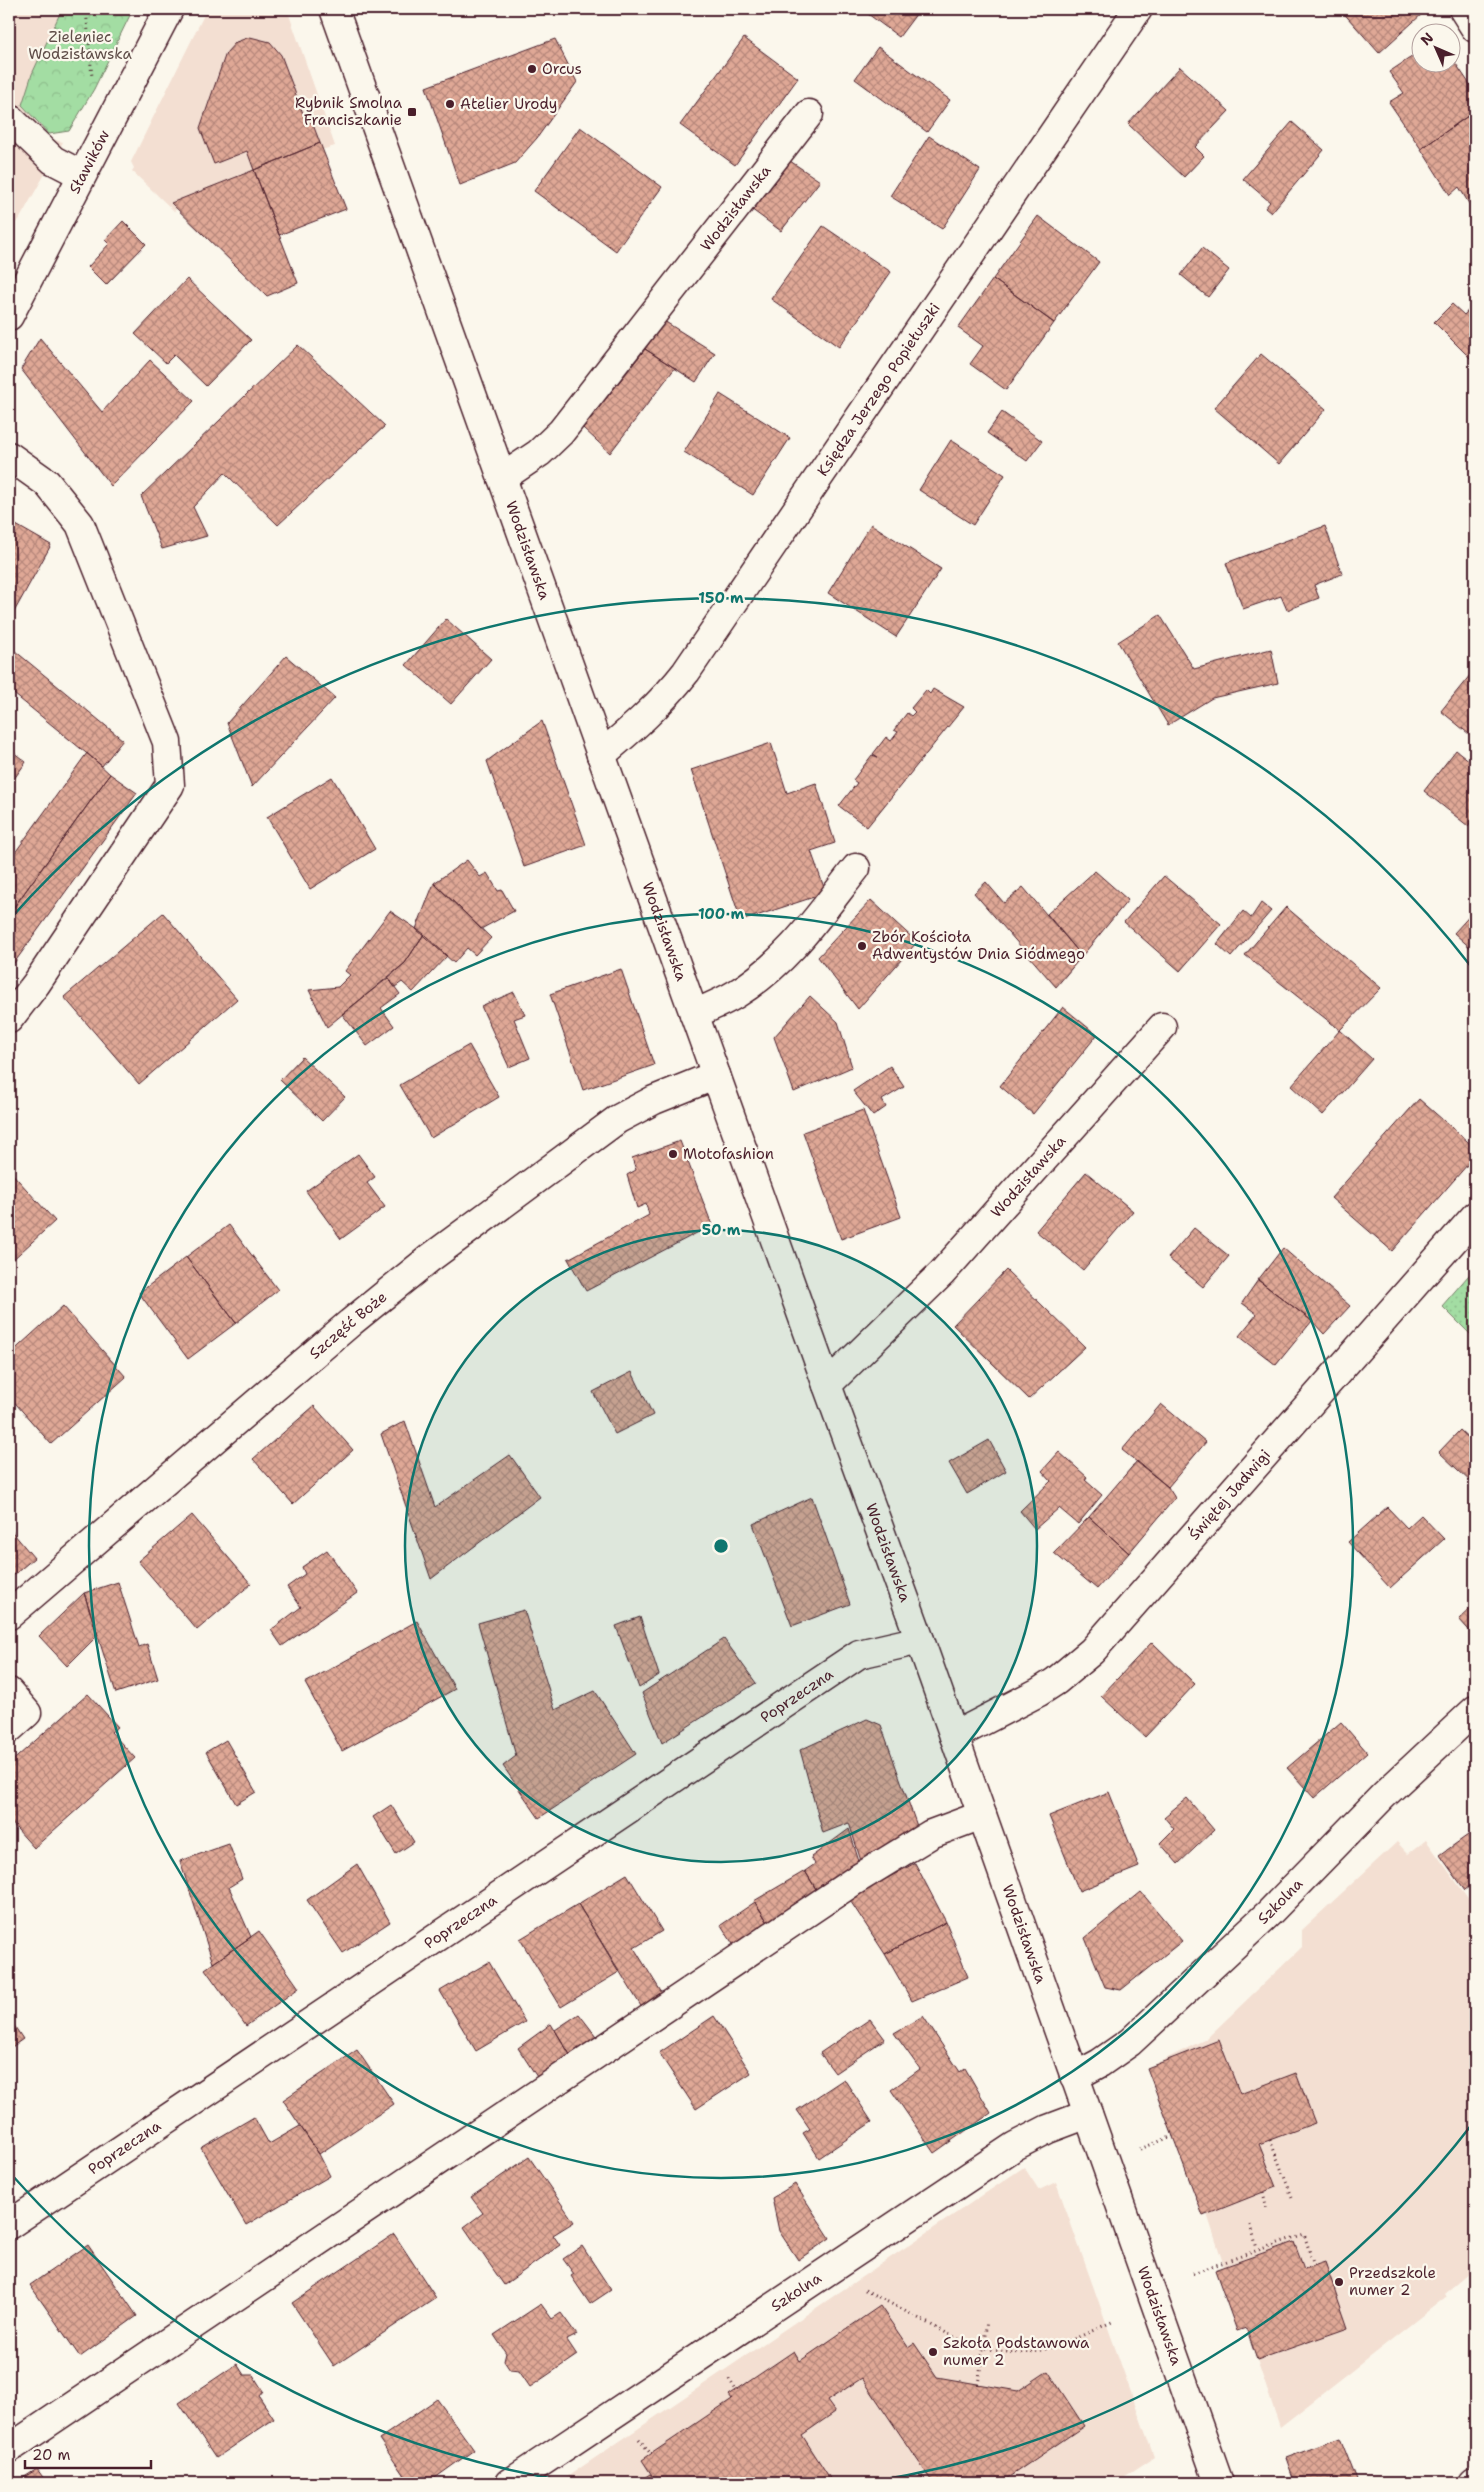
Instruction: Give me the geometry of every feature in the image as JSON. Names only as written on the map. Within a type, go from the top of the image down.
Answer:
[{"type":"street","name":"Sławików","points":[[9,316],[169,9]]},
{"type":"street","name":"Wodzisławska","points":[[334,9],[920,1640],[1219,2483]]},
{"type":"street","name":"Księdza Jerzego Popiełuszki","points":[[601,754],[646,717],[668,695],[686,672],[1138,9]]},
{"type":"street","points":[[1463,9],[1475,28]]},
{"type":"street","name":"Wodzisławska","points":[[502,478],[539,453],[561,432],[809,114]]},
{"type":"street","points":[[9,118],[53,160],[82,175]]},
{"type":"street","points":[[9,456],[46,483],[80,524],[167,742],[170,785],[36,984],[9,1019]]},
{"type":"street","points":[[694,1014],[734,996],[760,978],[797,944],[856,868]]},
{"type":"street","name":"Wodzisławska","points":[[827,1385],[942,1273],[1162,1027]]},
{"type":"street","name":"Szczęść Boże","points":[[9,1615],[342,1330],[430,1258],[618,1120],[654,1100],[716,1075]]},
{"type":"street","name":"Świętej Jadwigi","points":[[954,1736],[1040,1692],[1092,1650],[1475,1216]]},
{"type":"street","name":"Poprzeczna","points":[[9,2225],[859,1654],[920,1640]]},
{"type":"street","points":[[9,1692],[27,1713],[9,1729]]},
{"type":"street","name":"Szkolna","points":[[1074,2077],[1100,2063],[1130,2042],[1269,1913],[1384,1795],[1475,1710]]},
{"type":"street","points":[[9,2449],[854,1881],[932,1834],[982,1815]]},
{"type":"street","name":"Szkolna","points":[[510,2483],[1015,2146],[1048,2129],[1088,2114]]},
{"type":"path","points":[[86,9],[92,81]]},
{"type":"path","points":[[1139,2150],[1172,2136]]},
{"type":"path","points":[[1270,2140],[1292,2197]]},
{"type":"path","points":[[1263,2192],[1268,2209]]},
{"type":"path","points":[[1251,2224],[1257,2249]]},
{"type":"path","points":[[1193,2273],[1304,2234],[1314,2266]]},
{"type":"path","points":[[862,2289],[956,2338],[1012,2352],[1031,2352],[1114,2321]]},
{"type":"path","points":[[978,2385],[987,2321]]},
{"type":"path","points":[[720,2384],[736,2373]]},
{"type":"path","points":[[728,2378],[736,2390]]},
{"type":"path","points":[[633,2446],[649,2435]]},
{"type":"path","points":[[914,2483],[927,2474]]},
{"type":"shaded area","points":[[9,9],[62,9],[32,74],[22,105],[51,139],[63,142],[19,220],[9,228]]},
{"type":"shaded area","points":[[207,9],[287,9],[335,146],[254,170],[172,203],[177,209],[174,211],[132,171],[134,168],[131,162]]},
{"type":"shaded area","points":[[1426,1840],[1475,1908],[1475,2268],[1445,2293],[1447,2296],[1280,2427],[1246,2328],[1237,2331],[1215,2270],[1224,2266],[1207,2214],[1203,2216],[1147,2068],[1206,2039],[1302,1947],[1302,1930],[1397,1842],[1408,1854]]},
{"type":"shaded area","name":"Szkoła Podstawowa numer 2","points":[[1024,2167],[1039,2190],[1056,2182],[1154,2457],[1115,2483],[558,2483]]},
{"type":"green space","name":"Zieleniec Wodzisławska","points":[[62,9],[133,9],[94,89],[69,131],[49,134],[22,105],[32,74]]},
{"type":"green space","points":[[1475,1268],[1475,1339],[1442,1306]]},
{"type":"building","points":[[871,9],[911,9],[917,13],[899,37],[868,14]]},
{"type":"building","points":[[1340,9],[1419,9],[1423,13],[1412,22],[1379,53]]},
{"type":"building","points":[[250,37],[270,42],[281,55],[307,124],[312,122],[320,143],[254,170],[247,151],[214,164],[200,128],[226,53],[236,42]]},
{"type":"building","points":[[744,38],[798,78],[735,165],[680,125]]},
{"type":"building","points":[[555,39],[577,82],[537,138],[515,163],[460,185],[426,87]]},
{"type":"building","points":[[878,47],[950,100],[927,132],[855,79]]},
{"type":"building","points":[[1412,57],[1412,72],[1461,72],[1475,92],[1475,111],[1421,149],[1389,102],[1404,93],[1389,72]]},
{"type":"building","points":[[1180,67],[1229,111],[1195,147],[1204,156],[1184,177],[1128,124]]},
{"type":"building","points":[[1475,111],[1475,205],[1471,207],[1459,187],[1450,195],[1421,149]]},
{"type":"building","points":[[1292,122],[1324,150],[1271,213],[1265,208],[1270,202],[1243,179]]},
{"type":"building","points":[[580,127],[662,187],[616,251],[534,191]]},
{"type":"building","points":[[929,136],[980,170],[942,229],[890,196]]},
{"type":"building","points":[[320,143],[346,209],[279,235],[254,170]]},
{"type":"building","points":[[787,159],[820,181],[781,231],[751,209]]},
{"type":"building","points":[[254,170],[298,283],[267,296],[171,203]]},
{"type":"building","points":[[1038,216],[1099,262],[1054,323],[993,279]]},
{"type":"building","points":[[123,221],[146,244],[106,285],[88,267],[109,244],[105,240]]},
{"type":"building","points":[[823,226],[891,272],[839,347],[771,299]]},
{"type":"building","points":[[1202,248],[1229,270],[1208,297],[1181,275]]},
{"type":"building","points":[[187,279],[251,340],[206,386],[174,355],[166,363],[135,334]]},
{"type":"building","points":[[993,279],[1054,323],[1006,390],[970,364],[983,346],[958,328]]},
{"type":"building","points":[[1475,303],[1475,363],[1434,322],[1452,304],[1464,315]]},
{"type":"building","points":[[664,321],[715,353],[696,382],[645,349]]},
{"type":"building","points":[[40,338],[102,412],[150,360],[194,401],[111,486],[21,369]]},
{"type":"building","points":[[298,345],[385,426],[278,525],[225,473],[193,507],[207,536],[162,549],[141,496]]},
{"type":"building","points":[[645,349],[675,368],[610,453],[583,428]]},
{"type":"building","points":[[1261,354],[1326,409],[1279,464],[1214,408]]},
{"type":"building","points":[[720,394],[790,438],[753,495],[684,452]]},
{"type":"building","points":[[1002,412],[1042,441],[1027,461],[987,433]]},
{"type":"building","points":[[951,440],[1005,475],[973,525],[919,490]]},
{"type":"building","points":[[9,521],[51,545],[9,621]]},
{"type":"building","points":[[871,524],[941,569],[896,637],[828,593]]},
{"type":"building","points":[[1325,526],[1342,574],[1314,585],[1319,598],[1287,610],[1281,596],[1243,609],[1226,563]]},
{"type":"building","points":[[1160,615],[1194,669],[1271,649],[1278,683],[1212,698],[1168,725],[1118,642]]},
{"type":"building","points":[[446,619],[491,659],[451,704],[406,665]]},
{"type":"building","points":[[9,646],[123,740],[102,766],[9,690]]},
{"type":"building","points":[[286,656],[335,698],[252,787],[227,723]]},
{"type":"building","points":[[1475,669],[1475,739],[1441,711]]},
{"type":"building","points":[[933,689],[964,707],[867,827],[839,806],[857,783],[853,780],[872,755],[878,757],[873,754],[886,737],[891,741],[898,732],[894,730],[907,713],[911,716],[915,712],[911,708],[926,690],[930,694]]},
{"type":"building","points":[[542,721],[586,845],[524,867],[487,761]]},
{"type":"building","points":[[771,743],[787,793],[816,783],[835,843],[811,851],[826,893],[741,921],[691,770]]},
{"type":"building","points":[[9,749],[26,762],[9,786]]},
{"type":"building","points":[[1456,750],[1475,765],[1475,816],[1468,826],[1424,791]]},
{"type":"building","points":[[87,753],[110,774],[9,914],[9,861]]},
{"type":"building","points":[[110,774],[137,793],[9,970],[9,914]]},
{"type":"building","points":[[332,777],[375,849],[310,889],[267,817]]},
{"type":"building","points":[[467,860],[480,877],[487,873],[498,891],[502,890],[514,911],[481,929],[434,883]]},
{"type":"building","points":[[1095,871],[1128,900],[1082,956],[1047,914]]},
{"type":"building","points":[[1164,876],[1221,924],[1180,971],[1124,922]]},
{"type":"building","points":[[986,882],[1004,903],[1023,887],[1082,956],[1056,987],[974,893]]},
{"type":"building","points":[[434,883],[491,938],[475,955],[467,948],[454,963],[416,929]]},
{"type":"building","points":[[871,900],[917,942],[858,1009],[818,957]]},
{"type":"building","points":[[1261,903],[1271,911],[1231,957],[1217,944],[1243,911],[1251,918]]},
{"type":"building","points":[[1286,907],[1381,988],[1340,1030],[1245,955]]},
{"type":"building","points":[[1475,910],[1475,952],[1454,933]]},
{"type":"building","points":[[390,911],[424,934],[405,963],[327,1027],[309,990],[338,987],[350,975],[345,971]]},
{"type":"building","points":[[163,913],[237,999],[139,1084],[64,997]]},
{"type":"building","points":[[424,934],[447,956],[413,992],[402,982],[395,987],[388,978],[405,963]]},
{"type":"building","points":[[621,969],[654,1065],[583,1090],[550,994]]},
{"type":"building","points":[[388,978],[400,994],[381,1008],[394,1026],[367,1046],[342,1014]]},
{"type":"building","points":[[514,992],[525,1015],[514,1019],[530,1058],[509,1067],[481,1006]]},
{"type":"building","points":[[810,996],[838,1022],[852,1067],[794,1092],[774,1037]]},
{"type":"building","points":[[1063,1007],[1097,1035],[1033,1114],[1000,1086]]},
{"type":"building","points":[[1340,1030],[1372,1059],[1323,1115],[1291,1086]]},
{"type":"building","points":[[469,1045],[499,1097],[431,1138],[400,1085]]},
{"type":"building","points":[[302,1057],[345,1097],[322,1121],[280,1080]]},
{"type":"building","points":[[890,1066],[904,1087],[882,1100],[886,1107],[873,1116],[853,1091]]},
{"type":"building","points":[[1419,1099],[1475,1148],[1475,1156],[1392,1251],[1331,1198]]},
{"type":"building","points":[[863,1110],[901,1217],[841,1239],[803,1132]]},
{"type":"building","points":[[680,1141],[712,1225],[586,1291],[568,1259],[649,1215],[646,1204],[637,1208],[627,1175],[636,1170],[632,1158]]},
{"type":"building","points":[[358,1154],[375,1177],[367,1183],[385,1207],[341,1239],[306,1191]]},
{"type":"building","points":[[9,1170],[55,1221],[9,1263]]},
{"type":"building","points":[[1086,1172],[1133,1211],[1083,1270],[1036,1231]]},
{"type":"building","points":[[229,1225],[278,1290],[236,1323],[186,1257]]},
{"type":"building","points":[[1194,1228],[1229,1256],[1203,1287],[1168,1258]]},
{"type":"building","points":[[1283,1248],[1350,1306],[1324,1334],[1312,1321],[1258,1280]]},
{"type":"building","points":[[186,1257],[236,1323],[188,1359],[139,1293]]},
{"type":"building","points":[[1006,1270],[1085,1347],[1029,1399],[953,1325]]},
{"type":"building","points":[[1258,1280],[1312,1321],[1276,1365],[1239,1336],[1257,1314],[1242,1303]]},
{"type":"building","points":[[63,1306],[126,1377],[51,1444],[9,1396],[9,1355]]},
{"type":"building","points":[[632,1372],[653,1415],[615,1434],[593,1392]]},
{"type":"building","points":[[1161,1404],[1206,1442],[1168,1487],[1122,1450]]},
{"type":"building","points":[[314,1406],[353,1450],[293,1504],[253,1459]]},
{"type":"building","points":[[405,1421],[435,1507],[510,1455],[540,1497],[431,1579],[381,1434]]},
{"type":"building","points":[[1460,1430],[1475,1444],[1475,1486],[1439,1452]]},
{"type":"building","points":[[989,1440],[1006,1471],[967,1494],[949,1463]]},
{"type":"building","points":[[1059,1452],[1087,1477],[1085,1480],[1102,1495],[1078,1524],[1059,1508],[1035,1529],[1020,1511],[1051,1481],[1042,1471]]},
{"type":"building","points":[[1137,1461],[1168,1487],[1175,1498],[1129,1553],[1089,1517]]},
{"type":"building","points":[[812,1497],[850,1604],[792,1626],[753,1524]]},
{"type":"building","points":[[1387,1507],[1407,1528],[1421,1515],[1444,1539],[1390,1588],[1348,1542]]},
{"type":"building","points":[[192,1515],[251,1584],[197,1630],[138,1561]]},
{"type":"building","points":[[1089,1517],[1129,1553],[1097,1589],[1054,1553]]},
{"type":"building","points":[[9,1528],[34,1558],[9,1579]]},
{"type":"building","points":[[327,1550],[357,1593],[282,1646],[271,1630],[301,1607],[287,1587],[305,1574],[302,1567]]},
{"type":"building","points":[[118,1582],[139,1647],[147,1644],[158,1679],[116,1693],[84,1593]]},
{"type":"building","points":[[84,1593],[98,1635],[67,1666],[39,1636]]},
{"type":"building","points":[[1475,1604],[1475,1637],[1459,1619]]},
{"type":"building","points":[[524,1610],[555,1710],[595,1691],[636,1754],[539,1818],[503,1766],[516,1756],[478,1623]]},
{"type":"building","points":[[640,1617],[659,1675],[639,1688],[616,1626]]},
{"type":"building","points":[[417,1621],[455,1689],[342,1751],[305,1683]]},
{"type":"building","points":[[724,1639],[756,1683],[662,1743],[642,1693]]},
{"type":"building","points":[[1152,1642],[1195,1684],[1145,1737],[1101,1696]]},
{"type":"building","points":[[88,1694],[118,1727],[111,1732],[135,1758],[34,1848],[9,1820],[9,1813],[13,1809],[9,1804],[9,1764]]},
{"type":"building","points":[[867,1719],[881,1725],[918,1829],[862,1864],[849,1823],[823,1833],[800,1750]]},
{"type":"building","points":[[1341,1722],[1367,1752],[1314,1798],[1287,1768]]},
{"type":"building","points":[[226,1740],[256,1792],[236,1804],[206,1752]]},
{"type":"building","points":[[1109,1792],[1139,1867],[1079,1891],[1049,1816]]},
{"type":"building","points":[[1187,1798],[1214,1830],[1178,1864],[1160,1843],[1174,1829],[1164,1817]]},
{"type":"building","points":[[391,1805],[414,1842],[396,1854],[373,1817]]},
{"type":"building","points":[[849,1829],[860,1865],[819,1894],[805,1871],[815,1864],[811,1857]]},
{"type":"building","points":[[1475,1830],[1475,1882],[1465,1890],[1440,1855]]},
{"type":"building","points":[[229,1844],[242,1879],[229,1887],[251,1937],[213,1963],[180,1861]]},
{"type":"building","points":[[915,1863],[946,1922],[885,1954],[849,1899]]},
{"type":"building","points":[[357,1864],[390,1922],[343,1953],[307,1900]]},
{"type":"building","points":[[805,1871],[819,1894],[771,1927],[754,1901]]},
{"type":"building","points":[[627,1874],[662,1931],[634,1948],[665,1998],[644,2011],[578,1904]]},
{"type":"building","points":[[1141,1892],[1182,1941],[1121,1990],[1105,1987],[1085,1938]]},
{"type":"building","points":[[755,1902],[771,1927],[736,1949],[721,1925]]},
{"type":"building","points":[[578,1904],[619,1972],[561,2007],[520,1939]]},
{"type":"building","points":[[946,1922],[968,1977],[912,2001],[885,1954]]},
{"type":"building","points":[[259,1931],[299,1988],[246,2026],[205,1969]]},
{"type":"building","points":[[489,1962],[525,2022],[476,2051],[440,1991]]},
{"type":"building","points":[[579,2014],[599,2040],[572,2058],[555,2030]]},
{"type":"building","points":[[714,2016],[751,2073],[696,2109],[659,2053]]},
{"type":"building","points":[[923,2016],[960,2072],[965,2068],[991,2113],[934,2153],[891,2090],[920,2069],[894,2033]]},
{"type":"building","points":[[9,2018],[23,2039],[9,2049]]},
{"type":"building","points":[[870,2019],[885,2039],[835,2073],[820,2053]]},
{"type":"building","points":[[551,2024],[572,2058],[539,2080],[518,2048]]},
{"type":"building","points":[[1219,2040],[1240,2094],[1296,2073],[1315,2123],[1259,2144],[1276,2187],[1203,2216],[1147,2068]]},
{"type":"building","points":[[357,2050],[394,2104],[319,2154],[283,2100]]},
{"type":"building","points":[[844,2079],[872,2122],[819,2158],[803,2133],[810,2129],[797,2110]]},
{"type":"building","points":[[254,2117],[269,2144],[300,2126],[319,2154],[330,2176],[246,2225],[201,2148]]},
{"type":"building","points":[[529,2157],[574,2222],[553,2235],[560,2245],[504,2285],[464,2227],[483,2213],[471,2197]]},
{"type":"building","points":[[795,2184],[830,2238],[798,2260],[779,2231],[772,2198]]},
{"type":"building","points":[[394,2234],[436,2298],[334,2366],[292,2303]]},
{"type":"building","points":[[1294,2242],[1304,2269],[1325,2262],[1348,2328],[1257,2360],[1246,2328],[1237,2331],[1215,2270]]},
{"type":"building","points":[[88,2245],[137,2316],[80,2357],[30,2285]]},
{"type":"building","points":[[582,2246],[611,2290],[590,2304],[571,2276],[574,2274],[563,2259]]},
{"type":"building","points":[[541,2304],[552,2319],[561,2313],[577,2335],[567,2340],[577,2355],[530,2387],[519,2371],[510,2370],[504,2361],[506,2353],[494,2335]]},
{"type":"building","points":[[880,2306],[908,2347],[914,2343],[937,2377],[1018,2391],[1048,2371],[1084,2426],[1000,2483],[933,2483],[862,2378],[827,2401],[835,2412],[802,2435],[833,2483],[657,2483],[642,2460],[732,2399],[729,2395],[794,2351],[800,2361]]},
{"type":"building","points":[[237,2364],[244,2375],[253,2375],[263,2391],[259,2396],[274,2419],[216,2458],[179,2403]]},
{"type":"building","points":[[437,2399],[474,2450],[428,2483],[409,2483],[379,2439]]},
{"type":"building","points":[[1340,2438],[1358,2483],[1295,2483],[1286,2458]]},
{"type":"building","points":[[37,2469],[47,2483],[15,2483]]},
{"type":"building","points":[[650,2474],[657,2483],[636,2483]]},
{"type":"place","name":"Orcus","points":[[532,69]]},
{"type":"place","name":"Atelier Urody","points":[[450,104]]},
{"type":"place","name":"Rybnik Smolna Franciszkanie","points":[[412,112]]},
{"type":"place","name":"Zbór Kościoła Adwentystów Dnia Siódmego","points":[[862,946]]},
{"type":"place","name":"Motofashion","points":[[673,1154]]},
{"type":"place","name":"Przedszkole numer 2","points":[[1339,2282]]},
{"type":"place","name":"Szkoła Podstawowa numer 2","points":[[933,2352]]}]
